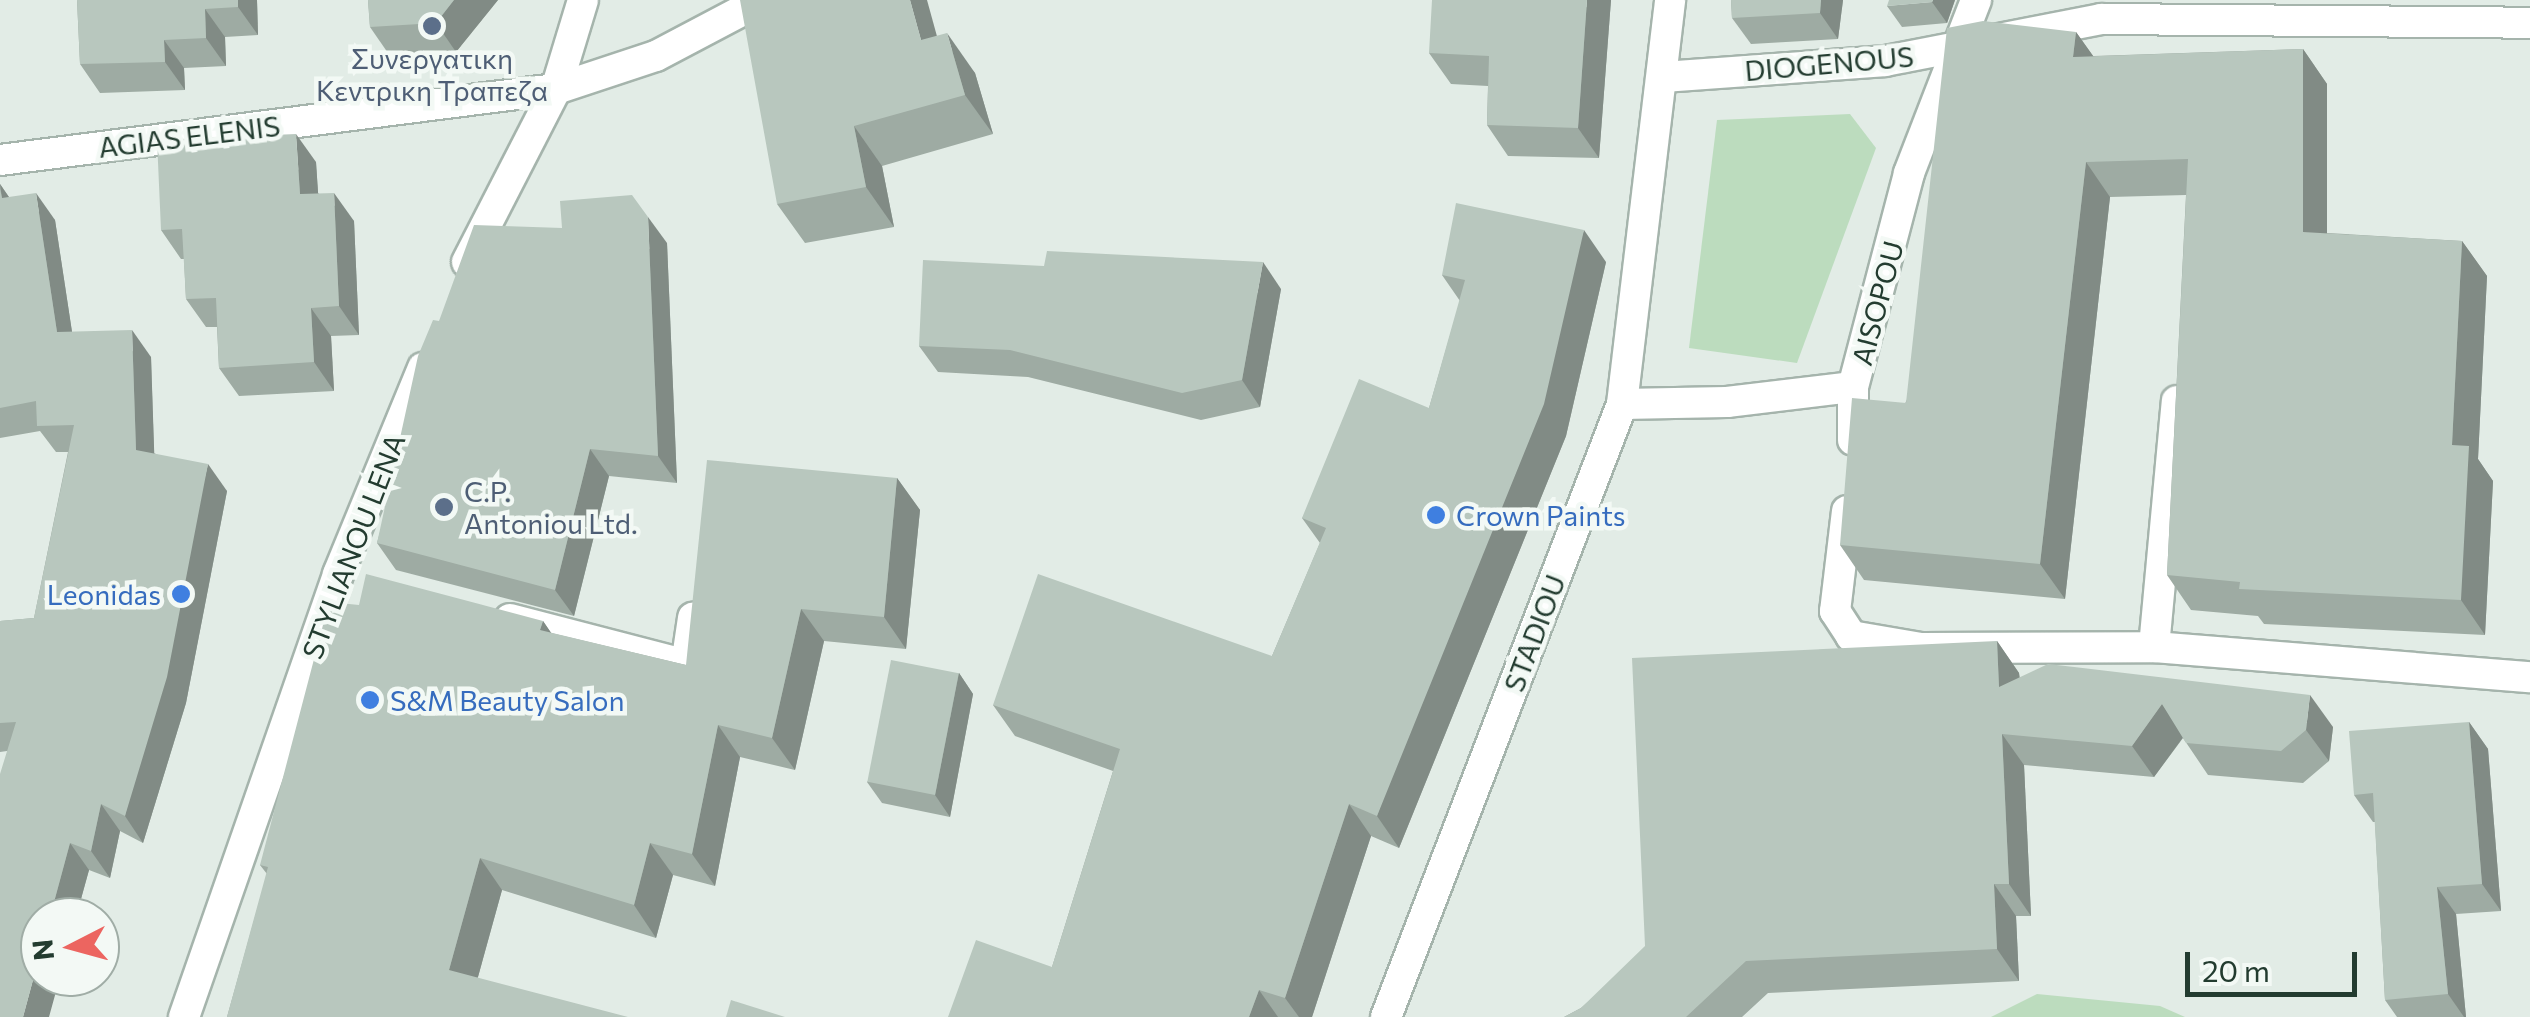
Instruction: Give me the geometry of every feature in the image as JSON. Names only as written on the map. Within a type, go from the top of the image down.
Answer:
[{"type":"street","points":[[456,288],[556,89],[583,0]]},
{"type":"street","name":"AGIAS ELENIS","points":[[0,160],[556,89],[656,56],[762,0]]},
{"type":"street","name":"STADIOU","points":[[1386,1017],[1622,404],[1664,77],[1670,0]]},
{"type":"street","name":"AISOPOU","points":[[1622,404],[1727,402],[1852,387],[1910,174],[1976,0]]},
{"type":"street","name":"DIOGENOUS","points":[[1664,77],[1885,61],[1962,41],[2102,19],[2530,23]]},
{"type":"street","name":"STYLIANOU LENA","points":[[184,1017],[338,574],[434,341]]},
{"type":"street","points":[[2154,648],[2180,370]]},
{"type":"street","points":[[1852,387],[1835,611],[1851,636],[1921,648],[2154,648],[2530,677]]},
{"type":"street","points":[[338,574],[376,584]]},
{"type":"street","points":[[473,609],[686,665],[697,594]]},
{"type":"green space","points":[[1850,114],[1876,148],[1797,363],[1689,348],[1717,120]]},
{"type":"green space","points":[[2037,994],[2160,1006],[2185,1017],[1991,1017]]},
{"type":"building","points":[[77,0],[238,0],[238,7],[205,9],[206,38],[164,40],[165,62],[80,64]]},
{"type":"building","points":[[368,0],[454,0],[436,23],[370,27]]},
{"type":"building","points":[[740,0],[910,0],[921,40],[947,33],[965,95],[854,126],[866,187],[777,204]]},
{"type":"building","points":[[1432,0],[1587,0],[1578,128],[1487,125],[1489,56],[1429,53]]},
{"type":"building","points":[[1731,0],[1821,0],[1820,13],[1732,18]]},
{"type":"building","points":[[1889,0],[1933,0],[1887,6]]},
{"type":"building","points":[[1983,21],[2076,32],[2073,57],[2303,49],[2303,232],[2462,241],[2452,445],[2469,446],[2461,600],[2239,589],[2240,582],[2167,575],[2188,159],[2086,162],[2040,564],[1840,545],[1852,398],[1906,403],[1947,28]]},
{"type":"building","points":[[296,134],[300,194],[334,193],[339,306],[311,308],[314,362],[219,368],[216,298],[186,299],[182,229],[161,230],[157,140]]},
{"type":"building","points":[[0,189],[2,198],[36,193],[57,332],[132,330],[136,450],[208,464],[167,677],[125,816],[101,804],[91,851],[70,843],[55,897],[20,897],[20,997],[28,997],[23,1017],[0,1017],[0,774],[16,722],[0,723],[0,621],[34,618],[74,425],[37,426],[36,401],[0,408]]},
{"type":"building","points":[[632,195],[648,217],[658,456],[590,449],[555,590],[377,543],[418,356],[433,320],[439,321],[474,225],[562,228],[560,201]]},
{"type":"building","points":[[1456,203],[1584,230],[1544,404],[1377,816],[1349,804],[1285,998],[1259,990],[1249,1017],[948,1017],[976,940],[1052,967],[1120,749],[993,705],[1038,574],[1272,656],[1326,528],[1302,518],[1359,379],[1429,408],[1465,280],[1442,275]]},
{"type":"building","points":[[1047,251],[1263,262],[1242,380],[1182,393],[1010,350],[919,346],[923,260],[1044,266]]},
{"type":"building","points":[[707,460],[897,478],[884,617],[801,609],[772,738],[718,725],[692,854],[650,843],[634,905],[480,858],[449,970],[628,1017],[227,1017],[268,867],[260,865],[329,602],[359,605],[366,574],[543,621],[540,630],[686,665]]},
{"type":"building","points":[[1997,641],[1999,687],[2048,664],[2310,695],[2306,730],[2281,751],[2186,743],[2162,704],[2132,746],[2002,734],[2009,884],[1994,884],[1997,949],[1746,961],[1686,1017],[1564,1017],[1581,1008],[1645,946],[1632,658]]},
{"type":"building","points":[[891,660],[959,673],[935,795],[867,782]]},
{"type":"building","points":[[2469,722],[2482,884],[2437,887],[2448,994],[2385,1000],[2373,793],[2354,795],[2349,731]]},
{"type":"building","points":[[731,1000],[785,1017],[726,1017]]},
{"type":"place","name":"Συνεργατικη Κεντρικη Τραπεζα","points":[[432,26]]},
{"type":"place","name":"C.P. Antoniou Ltd.","points":[[444,507]]},
{"type":"place","name":"Crown Paints","points":[[1436,515]]},
{"type":"place","name":"Leonidas","points":[[181,594]]},
{"type":"place","name":"S&M Beauty Salon","points":[[370,700]]}]
